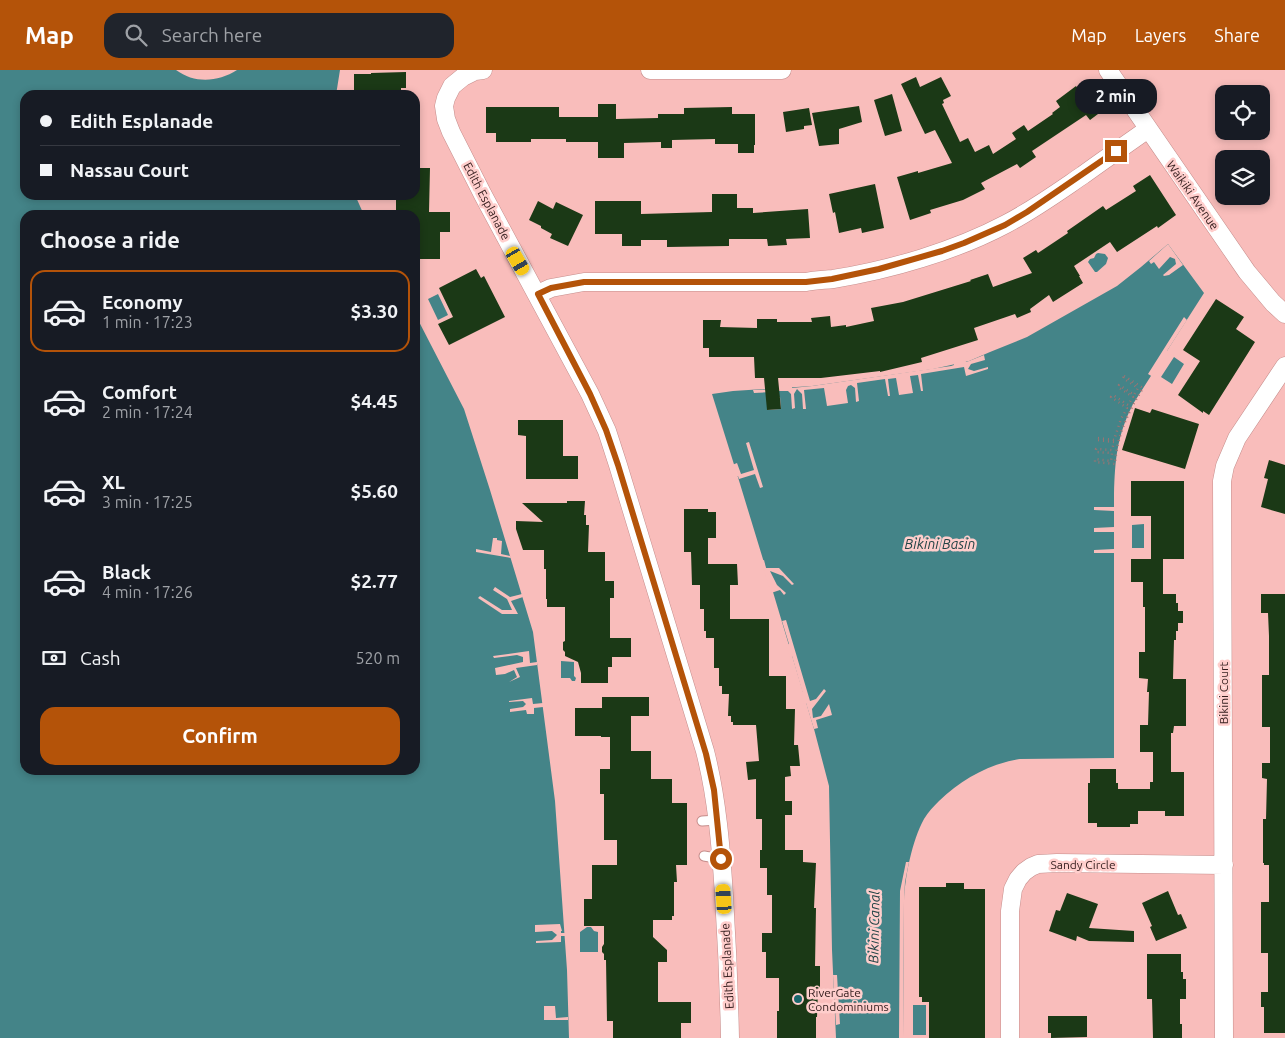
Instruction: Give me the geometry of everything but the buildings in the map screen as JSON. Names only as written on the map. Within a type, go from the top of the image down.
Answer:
[{"type":"street","name":"Edith Esplanade","points":[[483,70],[475,71],[463,77],[452,86],[444,106],[446,119],[483,195],[538,294],[590,394],[616,456],[706,754],[714,790],[710,821],[721,859],[730,1038]]},
{"type":"street","points":[[650,70],[782,70]]},
{"type":"street","name":"Waikiki Avenue","points":[[1108,70],[1247,272],[1273,303],[1285,314]]},
{"type":"street","points":[[538,294],[551,288],[584,282],[806,282],[860,274],[903,263],[950,248],[1005,225],[1046,200],[1148,129]]},
{"type":"street","name":"Bikini Court","points":[[1224,1038],[1222,481],[1225,466],[1237,438],[1285,366]]},
{"type":"street","name":"Sandy Circle","points":[[1010,1038],[1010,911],[1013,889],[1024,872],[1038,864],[1056,863],[1224,865]]},
{"type":"lane","points":[[704,856],[721,859]]},
{"type":"path","points":[[1124,376],[1143,388],[1125,420],[1115,464],[1095,462],[1095,460],[1111,461],[1112,453],[1096,452],[1096,449],[1112,450],[1114,442],[1097,440],[1098,438],[1114,440],[1127,408],[1111,397],[1113,395],[1128,406],[1132,397],[1118,387],[1119,385],[1134,395],[1138,388],[1123,378],[1124,376]]},
{"type":"water","points":[[0,70],[176,70],[191,78],[206,80],[222,77],[237,70],[340,70],[337,90],[20,90],[20,200],[357,200],[362,210],[20,210],[20,775],[420,775],[420,324],[464,409],[533,632],[555,801],[567,970],[569,1038],[0,1038]]},
{"type":"water","name":"Bikini Basin","points":[[1168,244],[1204,293],[1133,404],[1120,437],[1115,470],[1114,494],[1114,758],[1020,759],[1009,761],[967,779],[931,809],[920,828],[913,848],[906,881],[904,901],[903,1038],[836,1038],[832,950],[829,786],[814,729],[712,394],[812,386],[933,369],[969,361],[1027,337],[1117,286]]},
{"type":"water","points":[[1098,253],[1105,254],[1108,258],[1106,264],[1095,272],[1088,262]]},
{"type":"water","points":[[438,294],[448,315],[438,320],[428,299]]},
{"type":"water","points":[[1174,357],[1184,364],[1172,384],[1161,377]]},
{"type":"water","points":[[1144,524],[1144,548],[1132,548],[1132,525]]},
{"type":"water","points":[[561,661],[574,662],[575,681],[572,681],[570,678],[561,678]]},
{"type":"water","points":[[587,927],[591,927],[594,931],[598,932],[598,952],[580,952],[580,932]]},
{"type":"water","points":[[913,1005],[926,1005],[926,1035],[913,1035]]},
{"type":"pier","points":[[1168,244],[1183,265],[1169,275],[1164,276],[1176,264],[1175,259],[1170,257],[1159,269],[1154,262],[1151,264],[1149,261]]},
{"type":"pier","points":[[1184,317],[1187,320],[1153,377],[1148,374]]},
{"type":"pier","points":[[984,355],[985,360],[971,364],[968,369],[974,371],[988,367],[988,369],[966,376],[964,367],[921,374],[923,391],[921,391],[918,375],[910,376],[913,393],[899,395],[896,378],[888,379],[890,396],[888,396],[885,379],[857,383],[859,401],[856,402],[855,388],[851,385],[846,390],[848,403],[827,406],[824,388],[804,390],[806,409],[803,409],[802,394],[797,389],[794,394],[795,408],[792,409],[791,394],[788,391],[775,391],[775,397],[780,397],[781,409],[767,410],[771,392],[754,393],[753,390],[779,389],[779,387],[792,385],[792,388],[812,386],[951,366],[954,363],[965,360],[966,362]]},
{"type":"pier","points":[[749,442],[763,487],[760,488],[755,474],[739,479],[732,465],[737,463],[741,474],[754,470],[746,443]]},
{"type":"pier","points":[[1114,494],[1117,494],[1116,557],[1114,557],[1114,553],[1094,553],[1094,550],[1114,549],[1114,532],[1094,532],[1094,528],[1114,527],[1114,511],[1094,510],[1094,507],[1114,507]]},
{"type":"pier","points":[[493,538],[502,541],[501,554],[511,558],[476,552],[476,549],[491,552]]},
{"type":"pier","points":[[764,560],[766,568],[779,568],[794,584],[792,585],[783,576],[770,571],[777,585],[786,593],[784,595],[780,590],[771,593],[761,561]]},
{"type":"pier","points":[[495,587],[510,597],[522,594],[523,597],[511,601],[518,614],[502,614],[478,598],[480,596],[502,610],[512,610],[507,599],[493,590]]},
{"type":"pier","points":[[786,620],[810,701],[816,699],[824,689],[826,691],[812,709],[813,718],[821,716],[829,704],[832,715],[816,720],[818,728],[814,729],[806,703],[804,704],[792,656],[790,657],[786,645],[789,644],[782,621]]},
{"type":"pier","points":[[529,651],[530,663],[537,662],[537,665],[516,668],[520,677],[509,682],[517,677],[514,670],[496,675],[495,668],[523,662],[523,657],[517,655],[494,658],[493,656]]},
{"type":"pier","points":[[532,698],[533,704],[543,703],[543,707],[534,708],[534,714],[527,714],[526,710],[510,712],[510,709],[523,707],[526,704],[523,701],[509,701]]},
{"type":"pier","points":[[906,862],[909,862],[904,901],[903,1038],[899,1038],[900,891]]},
{"type":"pier","points":[[560,924],[561,933],[565,933],[565,936],[561,936],[561,942],[536,943],[536,941],[552,940],[557,935],[552,931],[535,932],[535,925]]},
{"type":"pier","points":[[833,975],[837,975],[840,1024],[836,1025]]},
{"type":"pier","points":[[544,1006],[555,1006],[556,1018],[568,1017],[568,1020],[544,1020]]},
{"type":"place","name":"RiverGate Condominiums","points":[[798,999]]},
{"type":"route","points":[[721,859],[714,790],[706,754],[618,465],[606,430],[590,394],[538,294],[551,288],[584,282],[806,282],[860,274],[942,251],[1005,225],[1046,200],[1116,151]]},
{"type":"water label","name":"Bikini Canal","points":[[874,927]]}]
